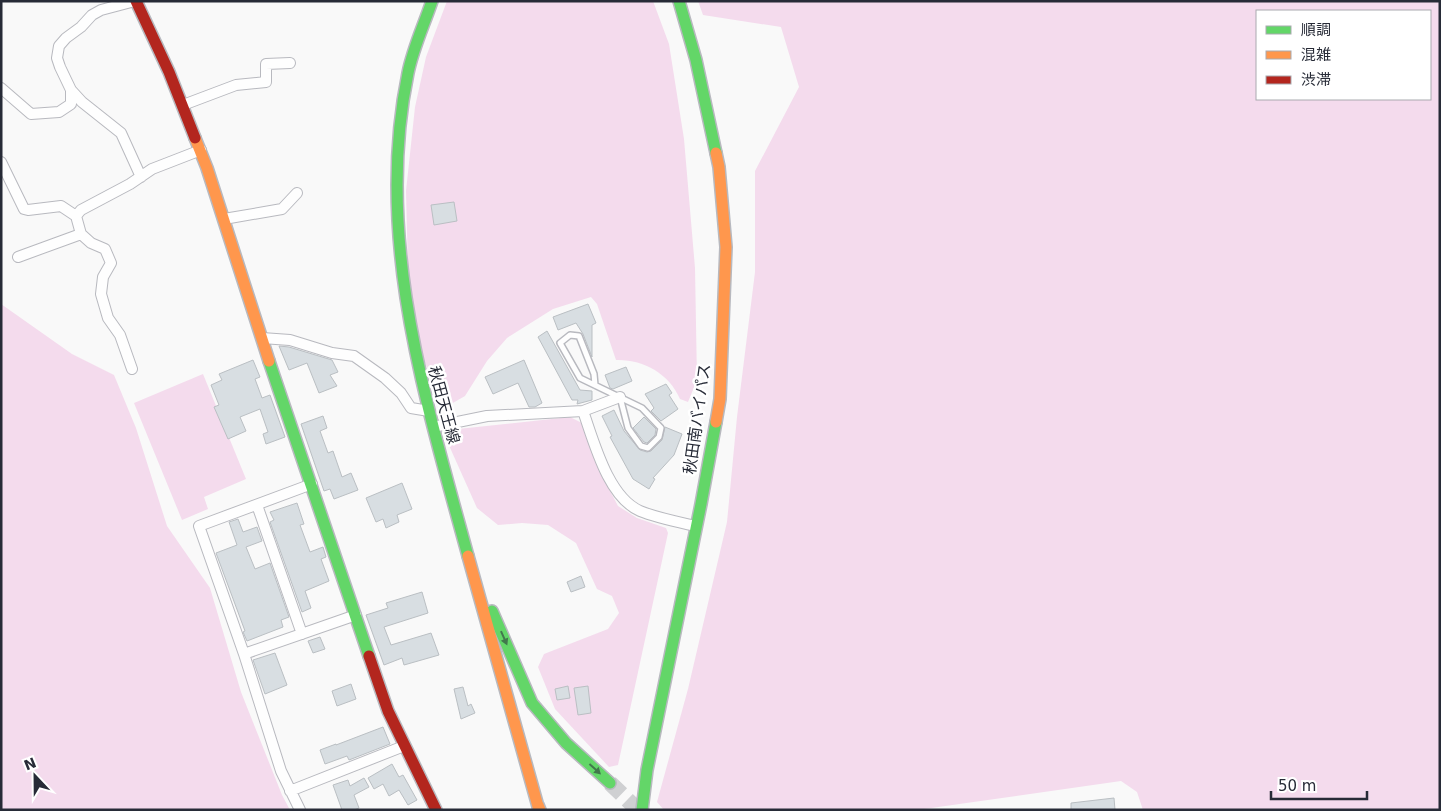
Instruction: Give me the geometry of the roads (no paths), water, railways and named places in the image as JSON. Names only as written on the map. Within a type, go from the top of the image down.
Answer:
[{"type":"main road","points":[[136,1],[201,150],[388,712],[436,810]]},
{"type":"main road","name":"秋田天王線","points":[[432,1],[408,72],[400,131],[396,199],[401,276],[412,346],[428,411],[539,808]]},
{"type":"main road","name":"秋田南バイパス","points":[[642,810],[647,770],[720,399],[726,247],[720,167],[696,60],[679,1]]},
{"type":"main road","points":[[470,561],[532,703],[566,743],[610,783]]},
{"type":"main road","points":[[634,810],[647,770]]},
{"type":"street","points":[[136,1],[101,10],[92,15],[59,46],[57,58],[71,90],[82,102],[120,132],[141,177]]},
{"type":"street","points":[[183,105],[236,85],[266,82],[266,64],[290,63]]},
{"type":"street","points":[[1,88],[31,114],[59,112],[71,104],[71,90]]},
{"type":"street","points":[[76,216],[80,210],[152,170],[201,150]]},
{"type":"street","points":[[1,162],[24,209],[61,206],[76,216],[81,234],[91,243],[105,249],[111,263],[103,276],[101,294],[108,318],[120,335],[132,369]]},
{"type":"street","points":[[224,220],[282,209],[297,193]]},
{"type":"street","points":[[18,257],[81,234]]},
{"type":"street","points":[[262,338],[290,340],[332,353],[354,356],[385,378],[401,393],[411,408],[428,411]]},
{"type":"street","points":[[433,427],[487,416],[583,412],[620,397]]},
{"type":"street","points":[[583,412],[608,477],[622,498],[638,510],[696,526]]},
{"type":"street","points":[[300,810],[281,771],[244,654],[199,526],[312,484]]},
{"type":"street","points":[[256,505],[302,634]]},
{"type":"street","points":[[244,654],[356,615]]},
{"type":"street","points":[[290,791],[404,746]]},
{"type":"lane","points":[[595,385],[594,374],[579,336],[570,335],[560,342],[580,378],[620,397],[642,408],[660,428],[659,437],[648,448],[641,446],[628,428],[620,397]]},
{"type":"tunnel","points":[[610,783],[638,810]]}]
